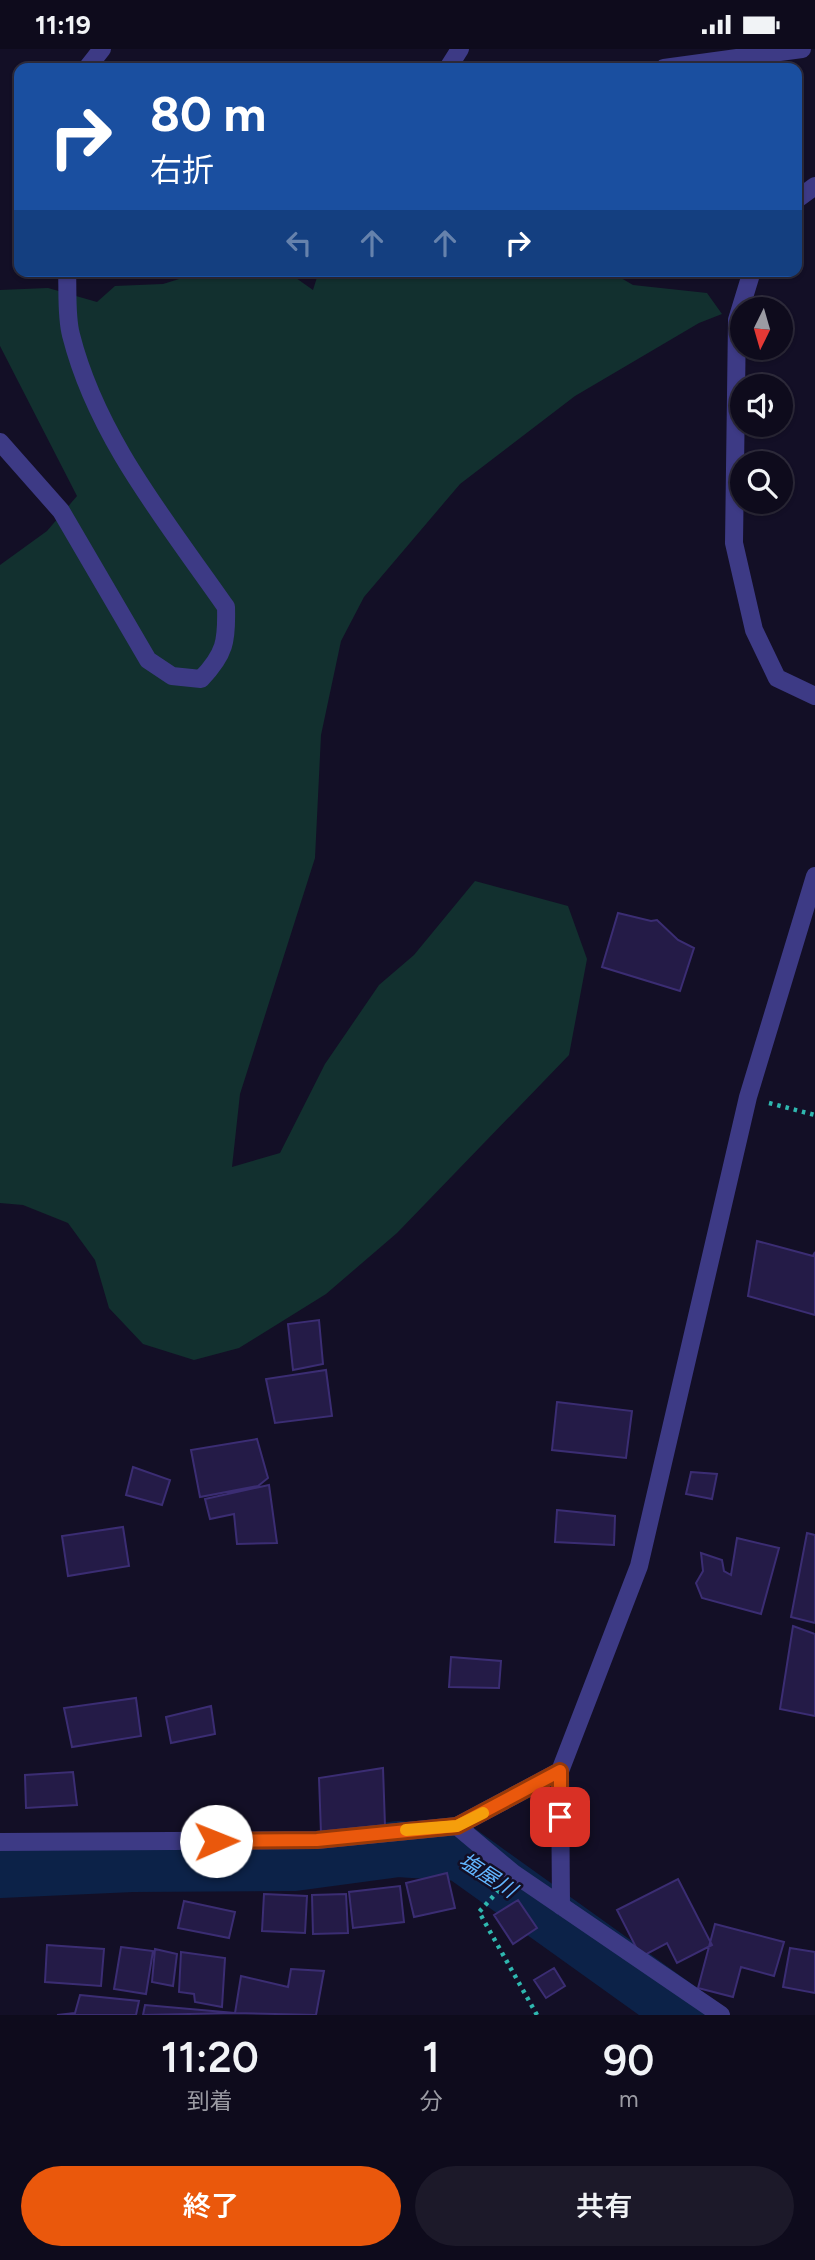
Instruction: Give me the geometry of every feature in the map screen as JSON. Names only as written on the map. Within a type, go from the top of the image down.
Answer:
[{"type":"street","points":[[91,63],[102,49]]},
{"type":"street","points":[[701,63],[803,49]]},
{"type":"street","points":[[0,442],[61,511],[148,660],[172,677],[201,679],[218,661],[227,636],[226,607],[123,458],[87,387],[70,332],[67,277]]},
{"type":"street","points":[[750,277],[737,320],[734,543],[754,630],[777,678],[815,696]]},
{"type":"street","points":[[561,1906],[560,1771],[639,1566],[748,1097],[815,876]]},
{"type":"street","points":[[0,1842],[317,1840],[457,1826],[560,1771]]},
{"type":"street","points":[[457,1826],[513,1873],[721,2015]]},
{"type":"path","points":[[748,1097],[815,1115]]},
{"type":"path","points":[[513,1873],[479,1912],[537,2015]]},
{"type":"green space","points":[[186,277],[295,277],[313,290],[317,277],[619,277],[633,285],[707,293],[722,314],[699,323],[575,396],[460,484],[364,597],[341,641],[321,735],[315,858],[240,1094],[232,1167],[280,1153],[325,1064],[379,985],[414,955],[475,881],[568,906],[587,959],[569,1055],[397,1233],[326,1294],[239,1348],[194,1360],[143,1344],[109,1308],[95,1260],[68,1223],[23,1205],[0,1203],[0,565],[47,531],[77,496],[0,346],[0,290],[48,288],[97,302],[115,286],[163,284]]},
{"type":"building","points":[[618,913],[657,920],[678,940],[694,948],[680,991],[602,967]]},
{"type":"building","points":[[757,1241],[813,1256],[815,1252],[815,1315],[748,1296]]},
{"type":"building","points":[[319,1320],[323,1364],[293,1370],[288,1324]]},
{"type":"building","points":[[326,1370],[332,1416],[275,1423],[266,1379]]},
{"type":"building","points":[[557,1402],[632,1411],[626,1458],[552,1450]]},
{"type":"building","points":[[257,1439],[268,1478],[258,1486],[200,1497],[191,1450]]},
{"type":"building","points":[[133,1467],[170,1480],[162,1505],[126,1495]]},
{"type":"building","points":[[691,1472],[717,1474],[712,1499],[686,1494]]},
{"type":"building","points":[[269,1485],[277,1543],[237,1544],[234,1514],[210,1519],[205,1499]]},
{"type":"building","points":[[557,1510],[615,1516],[614,1545],[555,1542]]},
{"type":"building","points":[[123,1527],[129,1566],[68,1576],[62,1536]]},
{"type":"building","points":[[807,1533],[815,1535],[815,1623],[791,1617]]},
{"type":"building","points":[[737,1538],[779,1548],[761,1614],[702,1598],[696,1583],[703,1571],[701,1553],[722,1560],[724,1571],[731,1575]]},
{"type":"building","points":[[793,1626],[815,1634],[815,1716],[780,1709]]},
{"type":"building","points":[[451,1657],[501,1661],[499,1688],[449,1687]]},
{"type":"building","points":[[136,1698],[141,1736],[72,1747],[64,1708]]},
{"type":"building","points":[[211,1706],[215,1734],[171,1743],[166,1717]]},
{"type":"building","points":[[383,1768],[385,1826],[321,1833],[319,1778]]},
{"type":"building","points":[[73,1772],[77,1805],[26,1808],[25,1775]]},
{"type":"building","points":[[447,1873],[455,1908],[414,1917],[406,1883]]},
{"type":"building","points":[[678,1879],[712,1945],[677,1963],[667,1943],[641,1957],[617,1910]]},
{"type":"building","points":[[400,1886],[404,1922],[353,1928],[349,1892]]},
{"type":"building","points":[[264,1894],[307,1896],[305,1933],[262,1931]]},
{"type":"building","points":[[346,1894],[348,1933],[313,1934],[312,1895]]},
{"type":"building","points":[[518,1900],[537,1928],[513,1944],[494,1915]]},
{"type":"building","points":[[184,1901],[235,1912],[229,1938],[178,1928]]},
{"type":"building","points":[[715,1924],[784,1942],[774,1976],[741,1967],[733,1997],[698,1988]]},
{"type":"building","points":[[47,1945],[104,1949],[101,1986],[45,1982]]},
{"type":"building","points":[[121,1947],[153,1951],[146,1994],[114,1989]]},
{"type":"building","points":[[790,1948],[815,1952],[815,1993],[783,1987]]},
{"type":"building","points":[[155,1949],[177,1954],[173,1986],[152,1982]]},
{"type":"building","points":[[181,1952],[225,1958],[222,2007],[195,2002],[194,1994],[179,1992]]},
{"type":"building","points":[[554,1968],[565,1986],[546,1998],[534,1980]]},
{"type":"building","points":[[291,1969],[324,1971],[316,2015],[235,2013],[241,1976],[288,1987]]},
{"type":"building","points":[[80,1995],[139,2001],[136,2015],[57,2015],[75,2013]]},
{"type":"building","points":[[145,2005],[235,2013],[143,2015]]},
{"type":"waterway","name":"塩屋川","points":[[0,1870],[132,1864],[294,1863],[398,1849],[461,1853],[687,2015]]},
{"type":"slow traffic","points":[[406,1830],[457,1826],[483,1813]]},
{"type":"route","points":[[216,1841],[317,1840],[457,1826],[560,1771],[560,1817]]}]
